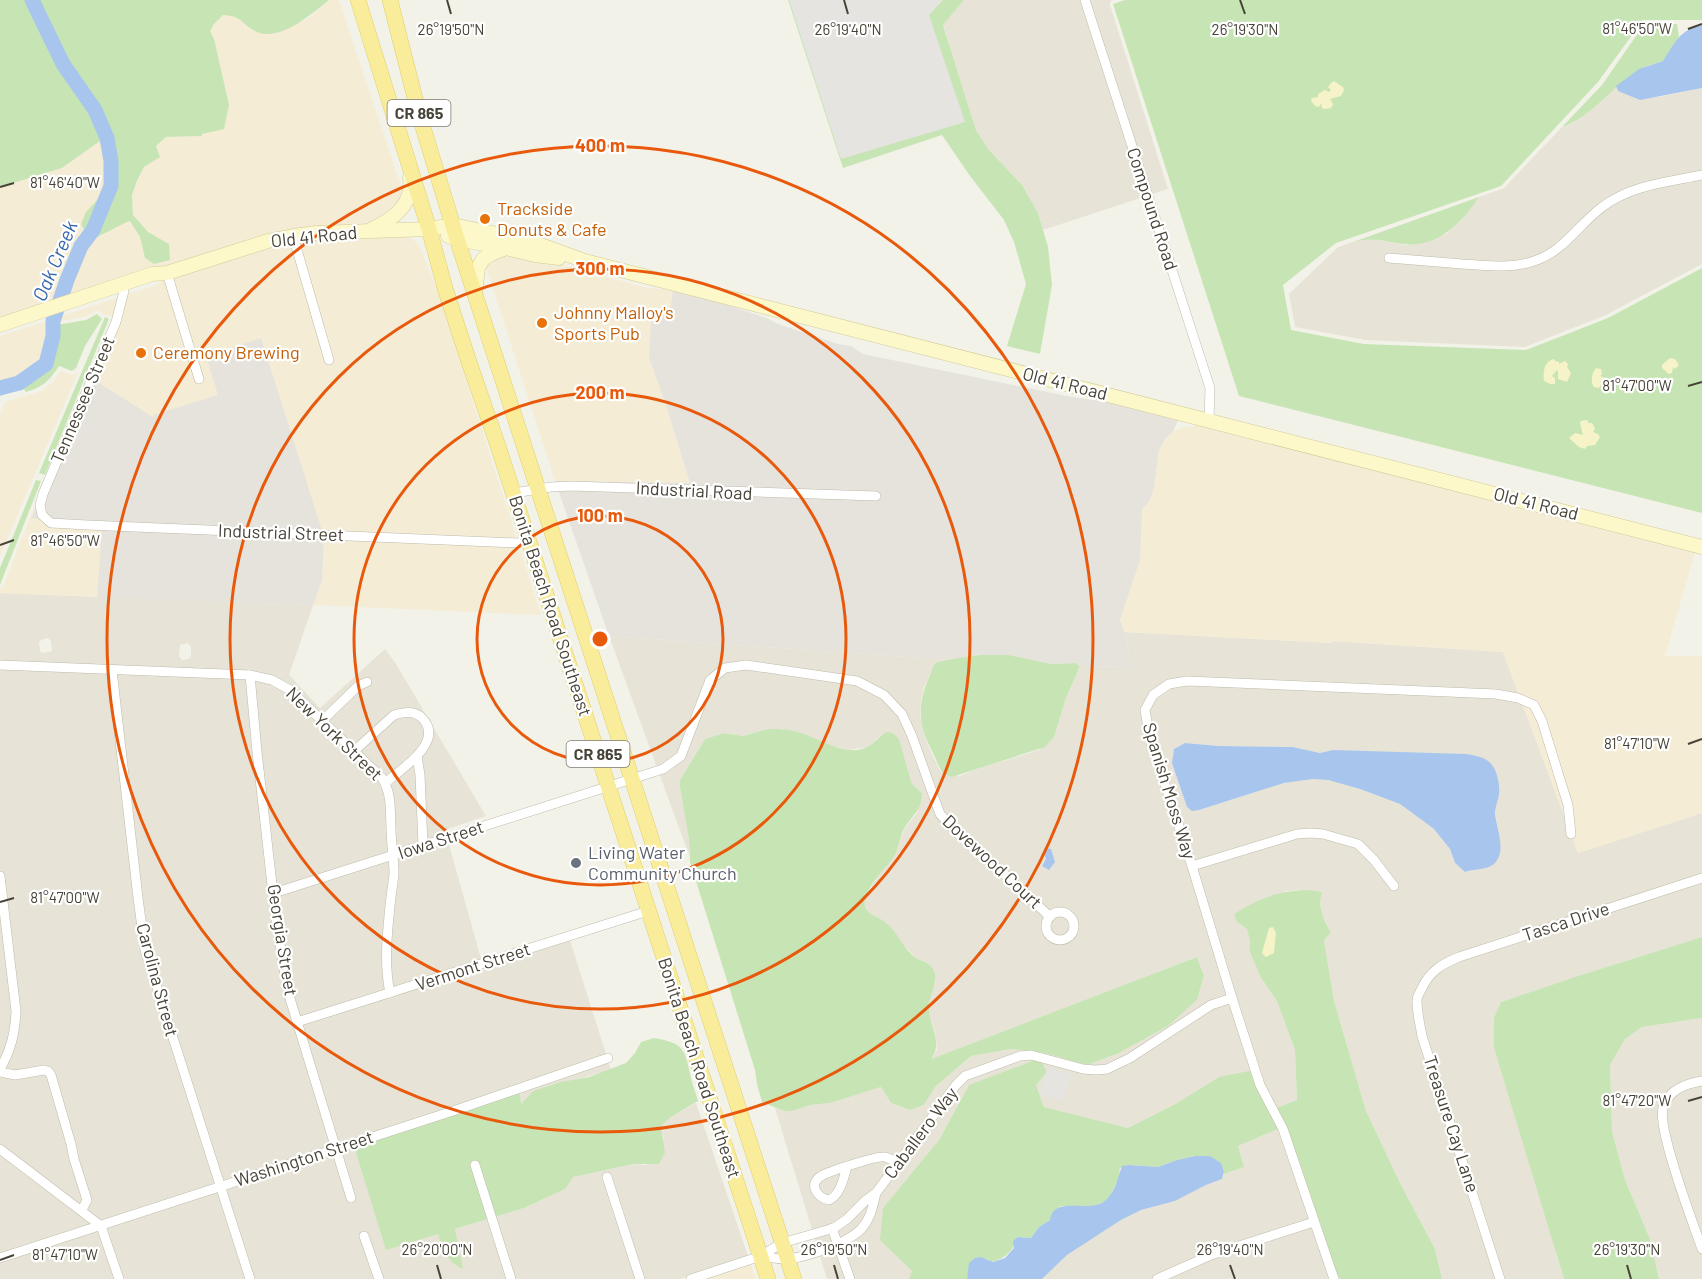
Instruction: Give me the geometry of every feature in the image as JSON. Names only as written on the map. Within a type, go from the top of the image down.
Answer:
[{"type":"main road","name":"Bonita Beach Road Southeast","points":[[358,0],[429,229],[444,285],[514,493],[768,1279]]},
{"type":"main road","name":"Bonita Beach Road Southeast","points":[[390,0],[419,114],[455,232],[794,1279]]},
{"type":"street","name":"Compound Road","points":[[1085,0],[1210,388],[1209,420]]},
{"type":"street","points":[[368,231],[388,222],[407,202],[411,184],[408,160]]},
{"type":"street","points":[[1389,258],[1507,266],[1530,262],[1553,253],[1563,246],[1591,217],[1618,197],[1649,185],[1702,175]]},
{"type":"street","name":"Old 41 Road","points":[[76,302],[124,291],[152,282],[167,273],[267,241],[293,236],[429,229],[527,240],[585,261],[1702,547]]},
{"type":"street","name":"Old 41 Road","points":[[455,232],[535,255],[585,261]]},
{"type":"street","points":[[293,236],[329,360]]},
{"type":"street","points":[[475,293],[478,268],[483,259],[506,248]]},
{"type":"street","points":[[167,273],[199,379]]},
{"type":"street","name":"Old 41 Road","points":[[0,325],[35,316],[152,274],[167,273]]},
{"type":"street","name":"Tennessee Street","points":[[41,510],[43,494],[116,322],[124,291]]},
{"type":"street","name":"Old 41 Road","points":[[0,332],[35,316]]},
{"type":"street","name":"Industrial Road","points":[[514,493],[551,486],[586,486],[675,491],[876,496]]},
{"type":"street","name":"Industrial Street","points":[[41,510],[42,515],[51,522],[87,525],[518,543],[529,540]]},
{"type":"street","name":"New York Street","points":[[0,665],[250,675],[261,676],[282,684],[354,750],[385,783],[390,798],[394,855],[387,936],[390,993]]},
{"type":"street","name":"Dovewood Court","points":[[608,787],[663,769],[681,756],[710,680],[725,668],[746,666],[857,681],[884,695],[902,714],[940,814],[962,838],[1050,917]]},
{"type":"street","name":"Carolina Street","points":[[112,670],[136,886],[146,950],[250,1279]]},
{"type":"street","name":"Georgia Street","points":[[250,675],[257,752],[288,992],[351,1198]]},
{"type":"street","name":"Spanish Moss Way","points":[[1334,1279],[1283,1129],[1260,1085],[1150,739],[1145,710],[1154,695],[1169,684],[1187,681],[1496,694],[1518,698],[1534,705],[1542,721],[1568,805],[1571,834]]},
{"type":"street","points":[[322,721],[358,686],[367,682]]},
{"type":"street","points":[[354,750],[394,715],[406,712],[417,714],[422,718],[427,727],[427,742],[417,756],[385,783]]},
{"type":"street","points":[[417,756],[423,845]]},
{"type":"street","name":"Iowa Street","points":[[274,893],[608,787]]},
{"type":"street","points":[[1192,866],[1297,834],[1323,834],[1358,844],[1394,886]]},
{"type":"street","points":[[0,876],[16,1011],[13,1041],[0,1071],[15,1075],[44,1070],[51,1075],[87,1200],[82,1210]]},
{"type":"street","name":"Tasca Drive","points":[[1433,972],[1448,961],[1459,957],[1702,878]]},
{"type":"street","name":"Vermont Street","points":[[297,1022],[648,911]]},
{"type":"street","name":"Treasure Cay Lane","points":[[1433,972],[1429,975],[1417,998],[1422,1036],[1500,1279]]},
{"type":"street","name":"Caballero Way","points":[[761,1256],[782,1243],[832,1228],[847,1219],[876,1193],[964,1076],[1020,1056],[1031,1055],[1083,1069],[1107,1069],[1130,1058],[1211,1005],[1232,998]]},
{"type":"street","name":"Washington Street","points":[[0,1258],[608,1058]]},
{"type":"street","points":[[1702,1081],[1687,1083],[1679,1087],[1668,1097],[1662,1115],[1662,1125],[1702,1249]]},
{"type":"street","points":[[0,1149],[101,1226],[119,1279]]},
{"type":"street","points":[[847,1167],[884,1156],[898,1164]]},
{"type":"street","points":[[475,1165],[512,1279]]},
{"type":"street","points":[[607,1177],[640,1279]]},
{"type":"street","name":"Caballero Way","points":[[761,1256],[787,1259],[838,1244],[862,1228],[868,1220],[876,1193]]},
{"type":"street","points":[[1157,1279],[1211,1255],[1314,1222]]},
{"type":"street","points":[[832,1228],[850,1279]]},
{"type":"street","points":[[364,1236],[379,1279]]},
{"type":"street","points":[[691,1279],[761,1256]]},
{"type":"shaded area","points":[[329,0],[339,0],[404,196],[400,204],[367,227],[316,229],[0,320],[0,187],[62,168],[100,140],[109,151],[112,173],[108,188],[86,212],[101,237],[113,228],[130,221],[140,237],[145,258],[169,244],[148,232],[133,216],[132,195],[144,167],[160,157],[156,146],[166,137],[202,136],[214,39],[210,31],[214,24],[223,15],[236,15],[246,23],[269,34],[310,17]]},
{"type":"shaded area","points":[[789,0],[943,0],[929,15],[965,122],[841,159]]},
{"type":"shaded area","points":[[964,0],[1113,0],[1110,5],[1168,189],[1043,230],[1038,213],[1022,185],[989,150],[976,130],[943,24]]},
{"type":"shaded area","points":[[1616,86],[1618,91],[1659,97],[1702,88],[1702,264],[1606,315],[1525,347],[1365,340],[1295,327],[1289,294],[1338,247],[1365,238],[1406,245],[1446,234],[1464,217],[1479,197],[1504,188],[1562,127],[1573,123]]},
{"type":"shaded area","points":[[409,236],[419,245],[438,292],[541,615],[313,605],[322,580],[324,537],[219,395],[153,415],[153,418],[94,379],[31,518],[102,526],[97,597],[0,593],[44,482],[43,478],[46,479],[113,318],[97,310],[85,317],[54,322],[46,359],[21,381],[19,387],[14,385],[0,389],[0,336],[154,286],[169,277],[293,240]]},
{"type":"shaded area","points":[[505,253],[555,263],[647,288],[673,290],[670,311],[649,358],[690,483],[555,481],[485,264]]},
{"type":"shaded area","points":[[673,290],[688,292],[838,344],[851,346],[863,354],[1072,397],[1140,407],[1179,417],[1173,432],[1166,438],[1159,450],[1154,488],[1150,500],[1142,510],[1140,560],[1120,620],[1126,636],[1131,667],[1080,666],[1075,663],[1053,664],[1009,655],[980,655],[950,660],[609,636],[555,481],[690,483],[649,358],[651,322],[670,311]]},
{"type":"shaded area","points":[[261,338],[324,537],[322,581],[313,605],[97,597],[102,526],[31,518],[93,379],[153,417],[153,415],[218,395],[206,356]]},
{"type":"shaded area","points":[[61,371],[72,375],[78,372],[0,556],[0,415],[5,402],[42,391],[54,381]]},
{"type":"shaded area","points":[[1201,422],[1696,549],[1665,656],[1702,656],[1702,813],[1578,853],[1503,652],[1333,641],[1332,643],[1124,632],[1120,620],[1139,560],[1142,510],[1150,500],[1154,488],[1159,450],[1166,438],[1176,430],[1188,426],[1190,428]]},
{"type":"shaded area","points":[[0,593],[313,605],[289,675],[320,708],[385,649],[486,816],[445,830],[483,966],[569,937],[611,1070],[533,1091],[521,1105],[520,1093],[438,1234],[462,1269],[455,1229],[524,1208],[565,1189],[572,1177],[633,1164],[646,1165],[664,1139],[661,1126],[671,1117],[696,1103],[748,1256],[680,1279],[0,1279]],"holes":[[[48,638],[51,641],[52,651],[43,653],[40,651],[39,642]],[[188,643],[191,647],[191,656],[189,659],[182,660],[179,656],[180,645]]]},
{"type":"shaded area","points":[[1124,632],[1332,643],[1333,641],[1503,652],[1578,853],[1702,813],[1702,937],[1501,1002],[1557,1257],[1564,1279],[1442,1279],[1435,1249],[1366,1111],[1334,1001],[1324,940],[1331,933],[1321,912],[1322,892],[1308,890],[1286,891],[1237,922],[1247,929],[1249,950],[1261,978],[1277,1001],[1295,1050],[1297,1100],[1272,1111],[1219,1077],[1177,1103],[1128,1128],[1044,1107],[1036,1085],[969,1085],[939,1140],[884,1208],[903,1261],[912,1271],[909,1279],[827,1279],[775,1108],[784,1111],[830,1103],[881,1087],[891,1103],[910,1110],[924,1105],[935,1087],[971,1056],[1011,1049],[1045,1053],[1087,1065],[1119,1053],[1168,1026],[1197,1000],[1204,976],[1197,957],[929,1060],[937,1050],[936,1036],[928,1010],[930,995],[936,982],[928,964],[916,958],[886,923],[868,912],[865,906],[865,899],[871,887],[895,855],[905,828],[917,813],[922,793],[912,784],[899,739],[882,734],[868,747],[848,750],[801,733],[782,729],[768,729],[743,736],[724,733],[705,739],[680,780],[689,855],[609,636],[950,660],[941,661],[932,669],[924,687],[920,715],[928,745],[940,771],[959,776],[1039,750],[1054,737],[1066,698],[1080,666],[1131,667]],"holes":[[[1185,743],[1293,747],[1320,753],[1333,750],[1499,794],[1495,809],[1500,853],[1495,863],[1486,868],[1465,872],[1455,863],[1450,849],[1434,829],[1400,804],[1328,780],[1313,779],[1284,783],[1199,810],[1187,807],[1173,763],[1174,749]]]},
{"type":"shaded area","points":[[1702,1018],[1702,1279],[1659,1279],[1650,1239],[1625,1180],[1612,1131],[1610,1065],[1625,1039],[1642,1027]]},
{"type":"shaded area","points":[[1048,1067],[1071,1074],[1063,1101],[1040,1094]]},
{"type":"shaded area","points":[[1285,1126],[1340,1279],[1042,1279],[1067,1255],[1121,1220],[1141,1210],[1175,1201],[1222,1179],[1224,1174],[1244,1167],[1238,1146]]},
{"type":"shaded area","points":[[748,1256],[756,1279],[680,1279]]},
{"type":"green space","points":[[0,0],[329,0],[295,25],[274,33],[264,34],[255,31],[238,18],[230,16],[223,15],[214,24],[210,31],[214,39],[229,105],[224,129],[202,134],[202,136],[166,137],[156,146],[160,157],[144,167],[132,195],[133,215],[148,232],[169,244],[170,260],[154,264],[145,258],[140,237],[130,221],[89,239],[81,224],[86,212],[108,188],[112,173],[109,152],[100,141],[62,168],[0,187]]},
{"type":"green space","points":[[788,0],[964,0],[943,25],[976,130],[989,150],[1022,185],[1038,213],[1048,247],[1052,285],[1040,354],[1007,346],[1026,284],[1014,242],[1004,220],[942,135],[843,168]]},
{"type":"green space","points":[[1125,0],[1702,0],[1702,20],[1643,20],[1598,82],[1501,186],[1336,243],[1283,285],[1291,330],[1364,344],[1526,350],[1608,318],[1702,268],[1702,513],[1239,396],[1113,4]]},
{"type":"green space","points":[[1645,23],[1677,24],[1679,37],[1663,61],[1637,71],[1582,117],[1562,127],[1602,85]]},
{"type":"green space","points":[[1479,197],[1465,216],[1448,232],[1427,242],[1404,244],[1372,239],[1353,242]]},
{"type":"green space","points":[[97,314],[102,319],[85,346],[76,368],[72,371],[59,366],[45,383],[26,392],[23,388],[25,384],[50,360],[56,325],[86,320]]},
{"type":"green space","points":[[105,317],[109,319],[45,475],[39,473]]},
{"type":"green space","points":[[36,480],[41,481],[0,585],[0,568]]},
{"type":"green space","points":[[980,655],[1009,655],[1052,664],[1075,663],[1080,666],[1066,698],[1054,737],[1045,747],[952,777],[939,768],[924,733],[921,715],[922,697],[935,664]]},
{"type":"green space","points":[[768,729],[797,732],[832,746],[851,750],[859,750],[868,746],[888,732],[899,739],[912,784],[922,793],[922,799],[904,829],[895,855],[867,893],[865,906],[868,912],[890,927],[911,954],[928,964],[934,971],[935,981],[929,1006],[936,1047],[931,1059],[1197,957],[1204,976],[1197,1000],[1168,1026],[1119,1053],[1087,1065],[1045,1053],[1011,1049],[971,1056],[935,1087],[924,1105],[910,1110],[891,1103],[881,1087],[830,1103],[810,1105],[792,1111],[784,1111],[762,1102],[755,1070],[690,862],[680,780],[705,739],[724,733],[743,736]]},
{"type":"green space","points":[[1308,890],[1322,892],[1321,908],[1331,933],[1324,940],[1334,1001],[1366,1111],[1435,1249],[1442,1279],[1340,1279],[1285,1126],[1238,1146],[1244,1167],[1224,1174],[1210,1156],[1195,1156],[1158,1167],[1129,1165],[1120,1168],[1119,1178],[1106,1201],[1094,1206],[1060,1206],[1050,1220],[1039,1227],[1031,1238],[1018,1237],[1005,1256],[992,1262],[987,1259],[970,1263],[967,1279],[909,1279],[912,1271],[880,1240],[883,1208],[939,1140],[969,1085],[1040,1058],[1047,1072],[1036,1085],[1044,1107],[1128,1128],[1177,1103],[1219,1077],[1254,1070],[1272,1110],[1297,1100],[1295,1050],[1277,1001],[1261,978],[1249,950],[1247,929],[1237,922],[1234,914],[1269,896]]},
{"type":"green space","points":[[1702,937],[1702,1018],[1642,1027],[1625,1039],[1610,1065],[1612,1131],[1625,1180],[1650,1239],[1659,1279],[1564,1279],[1494,1048],[1494,1018],[1501,1002]]},
{"type":"green space","points":[[654,1038],[672,1042],[682,1049],[698,1101],[671,1117],[661,1126],[665,1153],[659,1164],[633,1164],[573,1177],[565,1189],[524,1208],[455,1229],[463,1269],[446,1255],[438,1234],[386,1250],[354,1146],[520,1093],[521,1104],[533,1091],[561,1082],[589,1077],[626,1063],[641,1042]]},
{"type":"sand","points":[[1334,81],[1343,87],[1341,96],[1330,99],[1333,104],[1331,108],[1322,108],[1321,103],[1319,107],[1315,106],[1311,101],[1312,98],[1318,97],[1318,94],[1325,90],[1329,92],[1331,90],[1328,87]]},
{"type":"sand","points":[[1670,358],[1675,359],[1679,365],[1675,369],[1673,367],[1672,373],[1669,374],[1662,368],[1662,365]]},
{"type":"sand","points":[[1554,359],[1559,364],[1565,361],[1568,364],[1567,367],[1571,373],[1567,382],[1558,379],[1557,370],[1552,376],[1555,378],[1555,384],[1544,381],[1546,364]]},
{"type":"sand","points":[[1596,368],[1601,369],[1600,376],[1605,378],[1604,384],[1598,388],[1594,387],[1592,382]]},
{"type":"sand","points":[[1586,420],[1592,423],[1595,429],[1593,432],[1600,437],[1595,445],[1587,446],[1585,449],[1569,438],[1575,433],[1583,435],[1580,423]]},
{"type":"sand","points":[[1273,927],[1276,933],[1274,953],[1266,957],[1262,953],[1269,928]]},
{"type":"water","points":[[1702,25],[1702,88],[1640,100],[1618,91],[1616,86],[1639,69],[1663,61],[1674,43],[1683,34]]},
{"type":"water","points":[[1185,743],[1293,747],[1320,753],[1333,750],[1466,754],[1482,758],[1492,764],[1498,781],[1499,795],[1495,813],[1501,845],[1498,858],[1489,867],[1465,872],[1455,863],[1450,849],[1434,829],[1400,804],[1328,780],[1313,779],[1284,783],[1192,811],[1187,807],[1172,763],[1174,749]]},
{"type":"water","points":[[1046,848],[1051,849],[1055,862],[1049,870],[1042,866],[1046,859],[1044,853]]},
{"type":"water","points":[[1195,1156],[1210,1156],[1221,1163],[1224,1172],[1222,1179],[1175,1201],[1141,1210],[1121,1220],[1067,1255],[1042,1279],[967,1279],[969,1263],[975,1258],[981,1257],[993,1262],[1005,1258],[1014,1248],[1013,1241],[1018,1237],[1031,1238],[1039,1227],[1050,1220],[1053,1212],[1058,1208],[1091,1206],[1106,1200],[1114,1188],[1122,1166],[1158,1167]]},
{"type":"waterway","name":"Oak Creek","points":[[0,388],[19,383],[46,364],[53,336],[53,321],[67,280],[81,246],[93,230],[111,186],[111,161],[107,138],[95,110],[63,64],[32,0]]},
{"type":"place","name":"Trackside Donuts & Cafe","points":[[485,219]]},
{"type":"place","name":"Johnny Malloy's Sports Pub","points":[[542,323]]},
{"type":"place","name":"Ceremony Brewing","points":[[141,353]]},
{"type":"place","name":"Living Water Community Church","points":[[576,863]]}]
